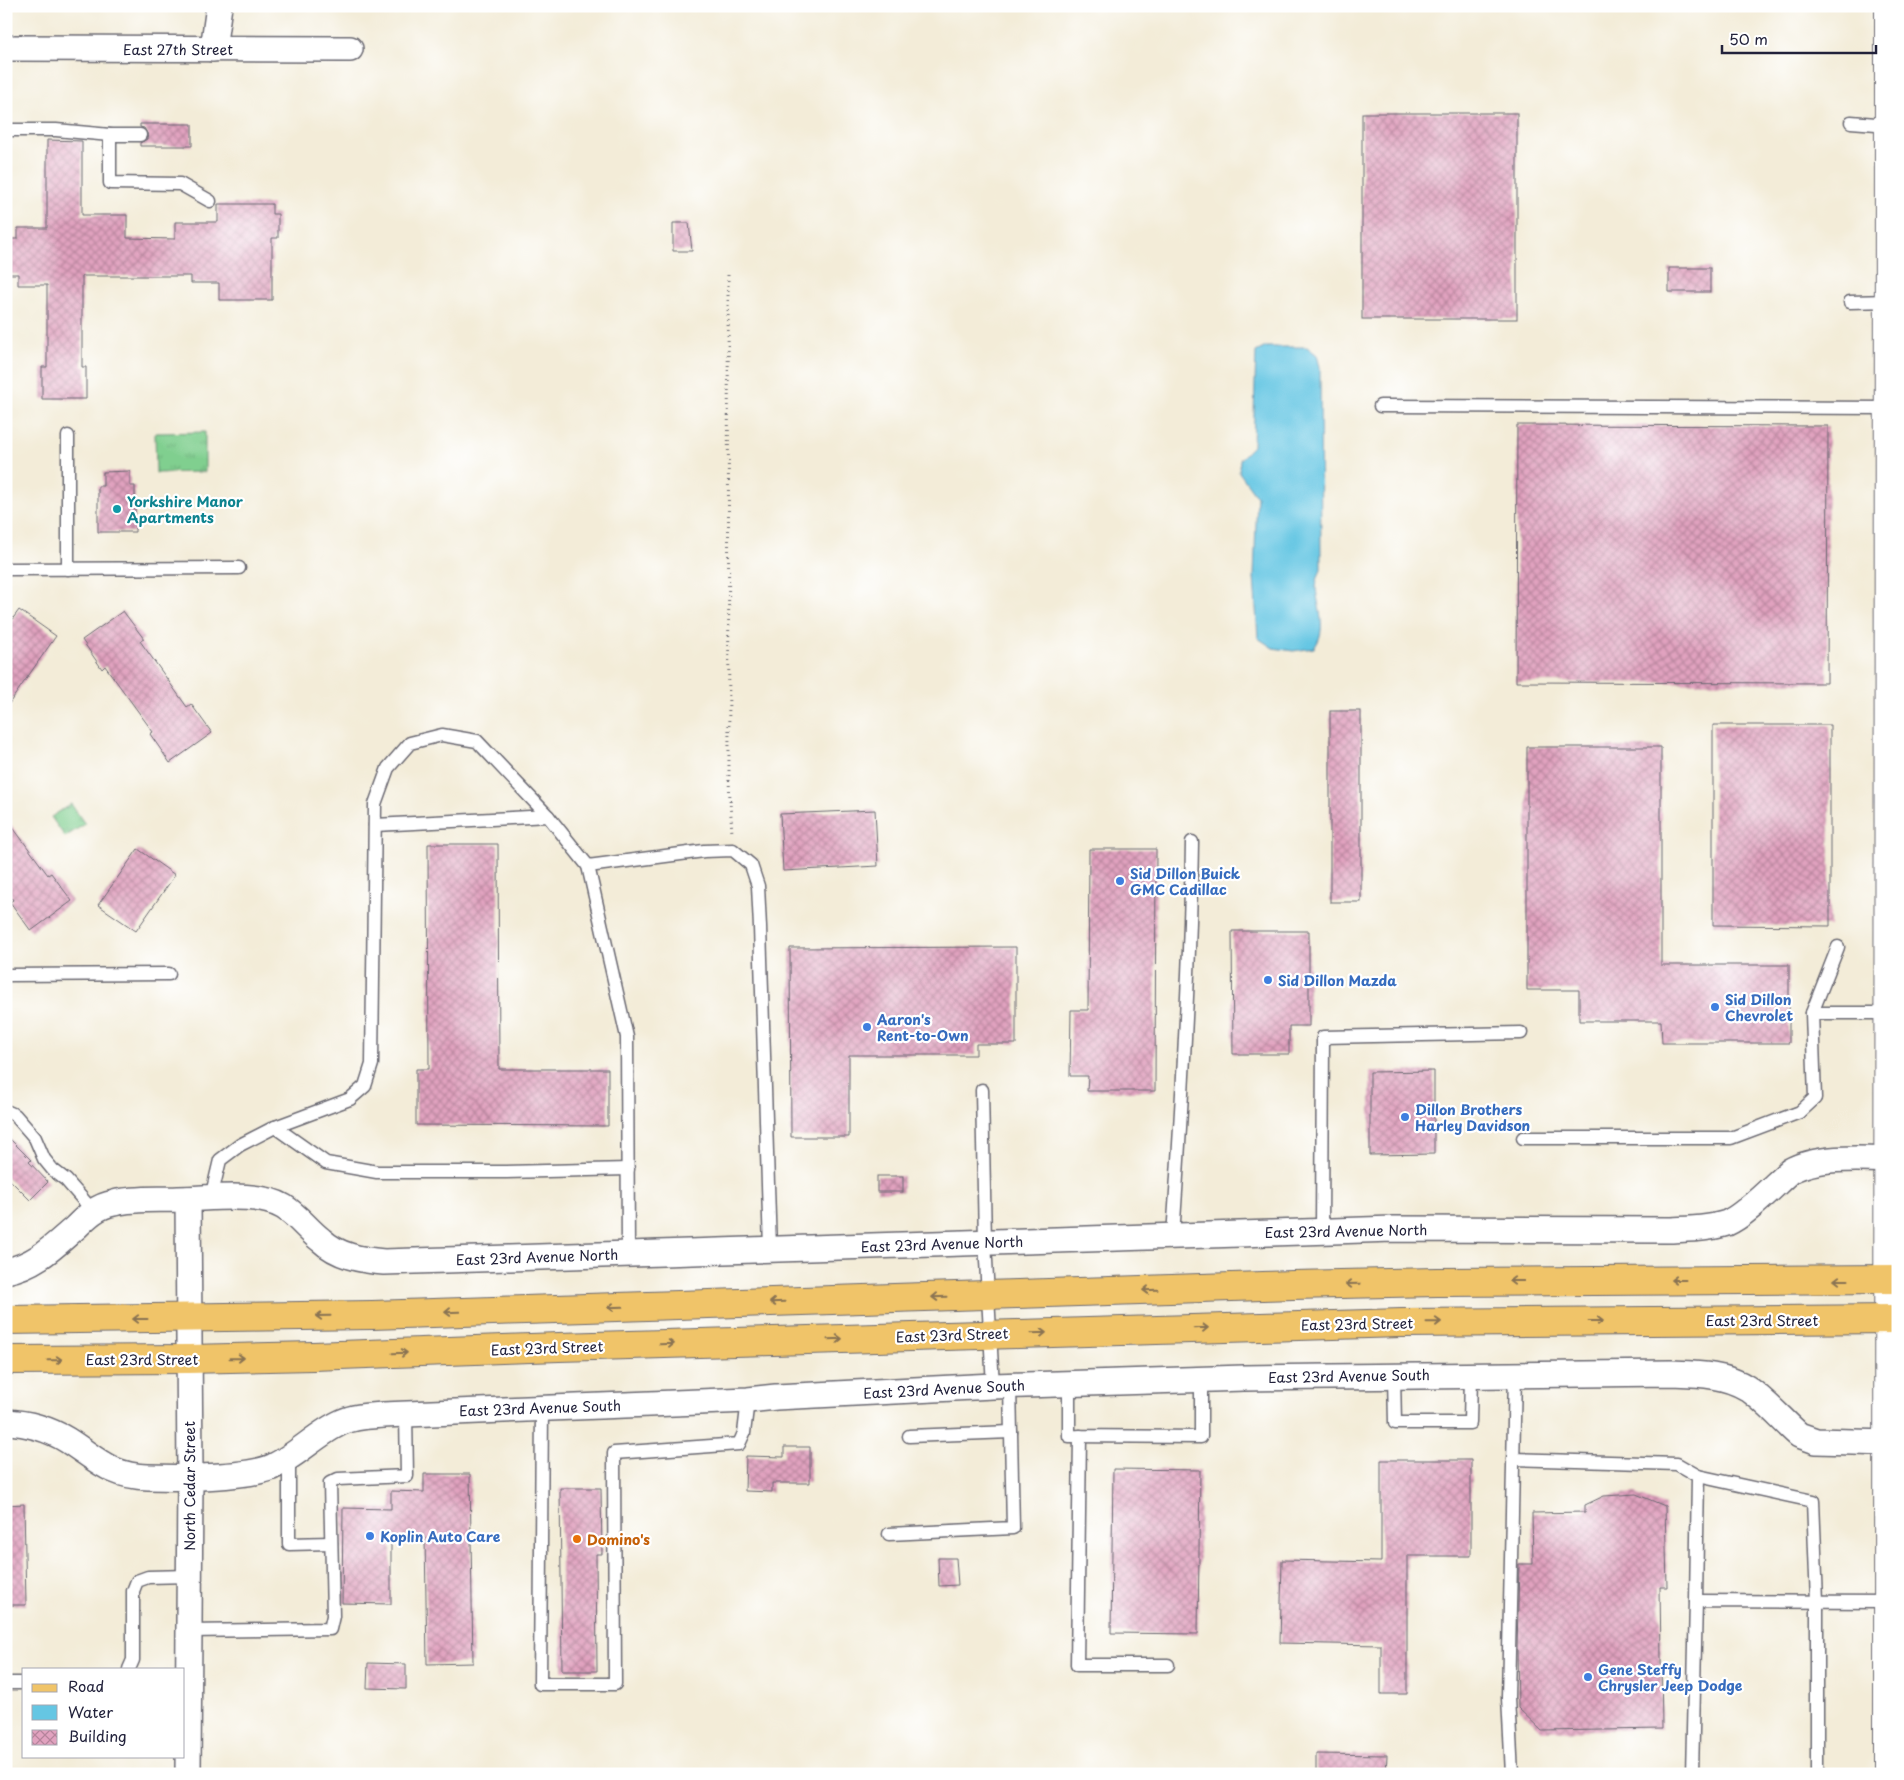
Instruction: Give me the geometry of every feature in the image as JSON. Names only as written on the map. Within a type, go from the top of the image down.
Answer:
[{"type":"main road","points":[[6,1320],[372,1315],[1283,1285],[1428,1282],[1894,1279]]},
{"type":"main road","name":"East 23rd Street","points":[[6,1360],[189,1359],[1402,1323],[1894,1319]]},
{"type":"street","points":[[213,49],[219,6]]},
{"type":"street","points":[[1888,1774],[1890,1443],[1894,1319],[1893,1160],[1888,1013],[1893,861],[1893,592],[1889,408],[1889,6]]},
{"type":"street","name":"East 27th Street","points":[[6,48],[350,49]]},
{"type":"street","name":"East 23rd Avenue North","points":[[6,1271],[28,1265],[41,1257],[93,1211],[103,1205],[122,1201],[240,1198],[272,1202],[284,1207],[331,1248],[348,1256],[366,1261],[384,1262],[1393,1229],[1672,1230],[1701,1228],[1728,1222],[1741,1214],[1790,1171],[1799,1166],[1823,1161],[1893,1160]]},
{"type":"street","name":"North Cedar Street","points":[[188,1774],[190,1477],[188,1319],[200,1199]]},
{"type":"street","name":"East 23rd Avenue South","points":[[6,1422],[24,1424],[52,1432],[113,1471],[127,1475],[148,1477],[190,1477],[252,1472],[269,1468],[289,1457],[331,1428],[344,1421],[358,1417],[748,1400],[776,1397],[1069,1383],[1201,1379],[1671,1373],[1720,1377],[1745,1387],[1758,1396],[1799,1436],[1816,1441],[1890,1443]]},
{"type":"lane","points":[[1851,122],[1889,125]]},
{"type":"lane","points":[[6,130],[56,130],[140,136]]},
{"type":"lane","points":[[110,135],[110,183],[180,184],[210,201]]},
{"type":"lane","points":[[1850,302],[1889,301]]},
{"type":"lane","points":[[1380,406],[1889,408]]},
{"type":"lane","points":[[68,436],[68,569]]},
{"type":"lane","points":[[6,570],[239,568]]},
{"type":"lane","points":[[200,1199],[220,1160],[240,1145],[275,1127],[350,1099],[365,1086],[372,1064],[375,804],[388,768],[410,743],[442,735],[478,741],[548,816],[588,866],[627,1037],[628,1254]]},
{"type":"lane","points":[[375,825],[548,816]]},
{"type":"lane","points":[[1173,1236],[1191,918],[1192,842]]},
{"type":"lane","points":[[588,866],[704,851],[733,850],[751,865],[758,886],[770,1249]]},
{"type":"lane","points":[[1523,1138],[1731,1138],[1800,1112],[1815,1098],[1812,1013],[1838,947]]},
{"type":"lane","points":[[6,975],[169,974]]},
{"type":"lane","points":[[1812,1013],[1888,1013]]},
{"type":"lane","points":[[1322,1231],[1323,1037],[1521,1033]]},
{"type":"lane","points":[[889,1534],[1012,1528],[1011,1432],[990,1334],[985,1242],[982,1090]]},
{"type":"lane","points":[[6,1111],[15,1115],[20,1120],[35,1138],[44,1160],[66,1180],[93,1211]]},
{"type":"lane","points":[[275,1127],[326,1163],[377,1172],[506,1172],[628,1169]]},
{"type":"lane","points":[[1512,1774],[1508,1698],[1515,1374]]},
{"type":"lane","points":[[1394,1376],[1395,1423],[1470,1423],[1471,1375]]},
{"type":"lane","points":[[1069,1383],[1069,1436],[1201,1437],[1201,1379]]},
{"type":"lane","points":[[542,1408],[540,1684],[615,1684],[614,1453],[739,1444],[744,1433],[748,1400]]},
{"type":"lane","points":[[189,1631],[330,1630],[332,1616],[330,1483],[338,1479],[407,1476],[406,1414]]},
{"type":"lane","points":[[910,1436],[1011,1432]]},
{"type":"lane","points":[[1080,1436],[1077,1665],[1168,1665]]},
{"type":"lane","points":[[289,1457],[289,1544],[331,1543]]},
{"type":"lane","points":[[1513,1459],[1677,1464],[1698,1476],[1813,1501],[1817,1602],[1817,1774]]},
{"type":"lane","points":[[1692,1774],[1698,1476]]},
{"type":"lane","points":[[129,1668],[133,1660],[133,1590],[137,1581],[148,1576],[189,1576]]},
{"type":"lane","points":[[1696,1601],[1889,1602]]},
{"type":"lane","points":[[6,1683],[22,1683]]},
{"type":"path","points":[[728,275],[729,771],[733,850]]},
{"type":"green space","points":[[205,432],[205,472],[156,473],[155,433]]},
{"type":"green space","points":[[71,804],[85,824],[65,837],[51,817]]},
{"type":"water","points":[[1266,347],[1307,347],[1317,355],[1320,367],[1321,569],[1316,588],[1321,626],[1318,641],[1314,648],[1293,651],[1273,648],[1258,638],[1254,577],[1257,497],[1239,472],[1240,459],[1253,446],[1256,352]]},
{"type":"building","points":[[1362,113],[1517,113],[1517,319],[1362,319]]},
{"type":"building","points":[[140,124],[192,124],[192,146],[140,146],[140,143],[147,139],[148,135],[144,128],[140,127]]},
{"type":"building","points":[[47,140],[82,141],[82,215],[127,215],[127,238],[175,239],[175,222],[218,222],[218,204],[272,204],[272,214],[278,214],[278,238],[272,238],[272,300],[219,300],[219,283],[191,283],[191,276],[82,276],[82,367],[86,367],[86,399],[42,399],[42,367],[47,367],[47,285],[18,285],[18,274],[7,274],[7,239],[18,239],[18,228],[47,228]]},
{"type":"building","points":[[673,223],[689,223],[692,251],[673,251]]},
{"type":"building","points":[[1669,268],[1710,268],[1710,292],[1669,292]]},
{"type":"building","points":[[1517,425],[1828,426],[1827,683],[1516,682]]},
{"type":"building","name":"Yorkshire Manor Apartments","points":[[130,471],[130,486],[135,486],[135,532],[98,532],[98,486],[103,486],[103,472]]},
{"type":"building","points":[[19,610],[56,636],[6,708],[6,628]]},
{"type":"building","points":[[123,611],[144,639],[140,641],[187,707],[191,704],[212,733],[170,763],[150,734],[153,732],[105,666],[102,669],[82,640]]},
{"type":"building","points":[[1330,711],[1361,711],[1361,902],[1330,902]]},
{"type":"building","points":[[1713,725],[1830,725],[1830,926],[1713,925]]},
{"type":"building","points":[[1527,747],[1661,747],[1661,965],[1789,965],[1789,1043],[1662,1043],[1661,1021],[1579,1021],[1579,990],[1527,990]]},
{"type":"building","points":[[875,810],[878,866],[783,871],[780,814]]},
{"type":"building","points":[[6,818],[48,875],[51,873],[72,901],[31,931],[10,902],[13,900],[6,890]]},
{"type":"building","points":[[428,844],[498,844],[499,1069],[608,1069],[608,1126],[416,1125],[416,1069],[429,1069]]},
{"type":"building","points":[[138,849],[175,875],[136,931],[98,905]]},
{"type":"building","points":[[1089,849],[1156,849],[1155,1091],[1087,1091],[1088,1076],[1070,1076],[1071,1010],[1088,1010]]},
{"type":"building","points":[[1232,931],[1309,931],[1309,1026],[1289,1026],[1289,1054],[1233,1054]]},
{"type":"building","points":[[1016,947],[1016,1044],[976,1044],[976,1055],[849,1055],[849,1137],[791,1137],[790,948]]},
{"type":"building","points":[[1434,1071],[1434,1154],[1370,1155],[1370,1072]]},
{"type":"building","points":[[6,1135],[31,1160],[29,1162],[48,1182],[30,1200],[6,1176]]},
{"type":"building","points":[[877,1176],[903,1176],[903,1192],[877,1192]]},
{"type":"building","points":[[784,1447],[810,1447],[810,1483],[772,1483],[772,1492],[745,1491],[746,1456],[784,1457]]},
{"type":"building","points":[[1381,1460],[1471,1460],[1471,1556],[1407,1556],[1407,1694],[1381,1694],[1381,1645],[1280,1643],[1282,1560],[1381,1562]]},
{"type":"building","points":[[1113,1469],[1200,1470],[1198,1634],[1111,1633]]},
{"type":"building","points":[[424,1474],[470,1474],[473,1663],[427,1664],[425,1537],[391,1537],[391,1604],[342,1603],[343,1508],[391,1509],[391,1491],[424,1492]]},
{"type":"building","points":[[560,1488],[601,1488],[602,1554],[596,1554],[597,1671],[562,1671]]},
{"type":"building","points":[[1636,1494],[1665,1506],[1667,1587],[1660,1587],[1662,1729],[1542,1731],[1518,1708],[1519,1564],[1533,1564],[1532,1513],[1585,1512],[1585,1505],[1604,1496]]},
{"type":"building","points":[[24,1504],[26,1605],[6,1605],[6,1505]]},
{"type":"building","points":[[938,1558],[956,1558],[958,1585],[939,1586]]},
{"type":"building","points":[[368,1663],[406,1664],[406,1689],[367,1688]]},
{"type":"building","points":[[1316,1754],[1387,1755],[1386,1774],[1316,1774]]},
{"type":"place","name":"Yorkshire Manor Apartments","points":[[117,509]]},
{"type":"place","name":"Sid Dillon Buick GMC Cadillac","points":[[1120,881]]},
{"type":"place","name":"Sid Dillon Mazda","points":[[1268,980]]},
{"type":"place","name":"Sid Dillon Chevrolet","points":[[1715,1007]]},
{"type":"place","name":"Aaron's Rent-to-Own","points":[[867,1027]]},
{"type":"place","name":"Dillon Brothers Harley Davidson","points":[[1405,1117]]},
{"type":"place","name":"Koplin Auto Care","points":[[370,1536]]},
{"type":"place","name":"Domino's","points":[[577,1539]]},
{"type":"place","name":"Gene Steffy Chrysler Jeep Dodge","points":[[1588,1677]]}]
